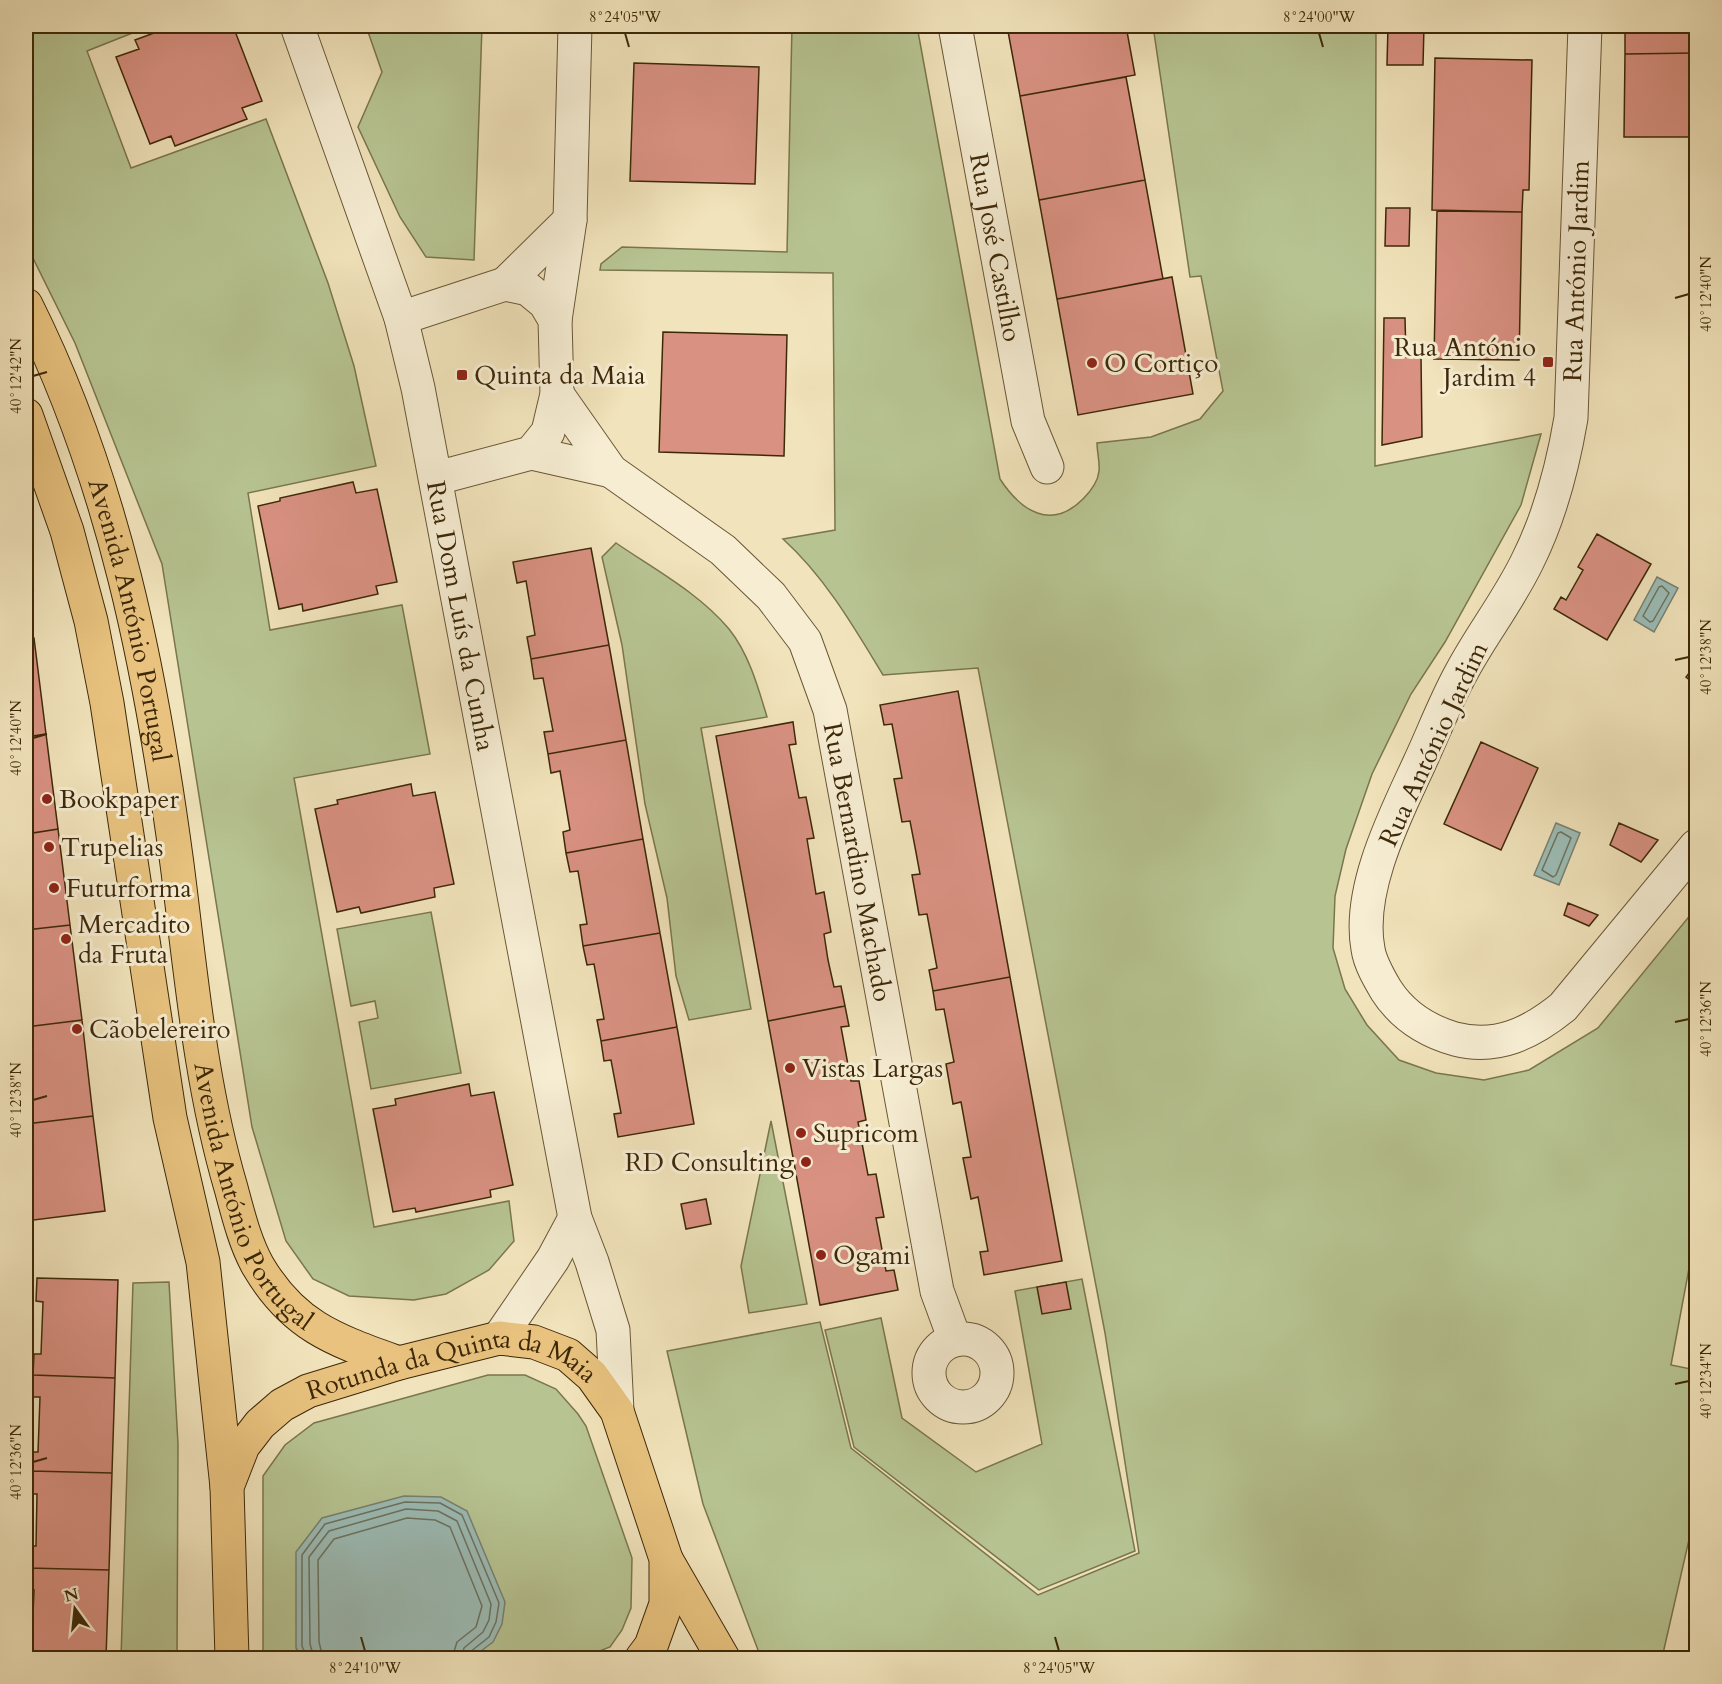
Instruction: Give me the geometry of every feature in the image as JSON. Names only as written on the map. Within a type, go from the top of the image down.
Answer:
[{"type":"main road","name":"Avenida António Portugal","points":[[26,305],[75,417],[122,559],[162,749],[204,1074],[222,1159],[241,1224],[257,1263],[276,1292],[303,1321],[336,1341],[399,1363]]},
{"type":"main road","name":"Avenida António Portugal","points":[[26,415],[67,531],[90,621],[107,703],[170,1118],[202,1262],[227,1487]]},
{"type":"main road","name":"Rotunda da Quinta da Maia","points":[[230,1654],[227,1487],[243,1446],[260,1424],[282,1405],[308,1391],[399,1363],[499,1338],[534,1342],[567,1355],[592,1376],[617,1411],[666,1559],[666,1604],[651,1646],[642,1659]]},
{"type":"main road","points":[[666,1559],[723,1659]]},
{"type":"street","name":"Rua Dom Luís da Cunha","points":[[297,26],[401,318],[437,478],[575,1218],[592,1262],[613,1330],[617,1411]]},
{"type":"street","points":[[531,453],[548,432],[558,394],[555,320],[570,220],[575,26]]},
{"type":"street","name":"Rua José Castilho","points":[[955,26],[1028,421],[1047,467]]},
{"type":"street","name":"Rua António Jardim","points":[[1585,26],[1571,418],[1563,462],[1528,560],[1460,675],[1396,814],[1375,872],[1366,920],[1368,950],[1379,978],[1394,1002],[1416,1021],[1441,1035],[1464,1041],[1492,1043],[1512,1039],[1541,1025],[1563,1007],[1696,846]]},
{"type":"street","points":[[401,318],[505,284],[570,220]]},
{"type":"street","points":[[505,284],[528,289],[545,303],[555,320]]},
{"type":"street","points":[[558,394],[611,471]]},
{"type":"street","points":[[437,478],[531,453],[611,471]]},
{"type":"street","name":"Rua Bernardino Machado","points":[[611,471],[723,550],[771,596],[805,641],[830,710],[937,1291],[955,1340]]},
{"type":"street","points":[[499,1338],[553,1259],[575,1218]]},
{"type":"green space","points":[[26,26],[150,26],[87,51],[131,168],[266,119],[328,283],[354,366],[376,466],[248,493],[270,630],[402,605],[430,754],[294,778],[374,1227],[509,1201],[514,1241],[489,1270],[446,1294],[414,1300],[349,1296],[313,1279],[286,1241],[252,1127],[162,564],[75,343],[26,244]]},
{"type":"green space","points":[[366,26],[482,26],[474,260],[426,257],[400,217],[358,127],[382,72]]},
{"type":"green space","points":[[792,26],[917,26],[1000,479],[1017,500],[1027,508],[1048,515],[1059,514],[1071,509],[1094,486],[1099,471],[1097,443],[1151,437],[1200,419],[1223,391],[1201,276],[1190,277],[1153,26],[1376,26],[1375,466],[1541,434],[1521,505],[1445,642],[1411,694],[1372,774],[1346,849],[1335,896],[1333,948],[1345,989],[1367,1025],[1399,1060],[1436,1073],[1484,1080],[1529,1070],[1598,1028],[1696,908],[1696,1231],[1671,1365],[1696,1370],[1696,1509],[1662,1658],[761,1658],[703,1504],[667,1351],[820,1322],[851,1448],[1038,1595],[1139,1553],[1105,1333],[978,668],[883,675],[850,621],[825,586],[783,539],[835,530],[833,273],[600,270],[601,264],[622,247],[787,252]]},
{"type":"green space","points":[[616,543],[690,593],[729,629],[747,660],[767,717],[701,728],[751,1009],[689,1020],[676,976],[667,898],[645,804],[622,645],[602,557]]},
{"type":"green space","points":[[26,572],[31,624],[26,624]]},
{"type":"green space","points":[[431,912],[461,1073],[371,1089],[359,1022],[378,1018],[375,1001],[351,1006],[337,929]]},
{"type":"green space","points":[[771,1121],[807,1304],[749,1313],[741,1266]]},
{"type":"green space","points":[[1082,1279],[1135,1551],[1039,1590],[854,1447],[825,1330],[881,1318],[902,1418],[976,1472],[1042,1444],[1015,1291]]},
{"type":"green space","points":[[169,1282],[178,1444],[177,1658],[121,1658],[133,1283]]},
{"type":"green space","points":[[488,1375],[525,1375],[556,1389],[586,1426],[632,1558],[631,1608],[622,1630],[610,1647],[582,1658],[263,1658],[263,1476],[285,1445],[314,1423]]},
{"type":"water","points":[[1657,577],[1678,588],[1654,632],[1634,620]]},
{"type":"water","points":[[1556,823],[1580,833],[1559,885],[1534,875]]},
{"type":"water","points":[[404,1496],[441,1497],[467,1511],[505,1602],[502,1624],[493,1642],[474,1656],[465,1658],[302,1658],[296,1648],[296,1552],[322,1518]]},
{"type":"building","points":[[173,26],[233,26],[262,101],[242,108],[247,119],[175,146],[171,136],[150,144],[116,57],[139,49],[135,40]]},
{"type":"building","points":[[1007,26],[1126,26],[1135,75],[1020,96]]},
{"type":"building","points":[[1388,26],[1424,26],[1423,65],[1387,65]]},
{"type":"building","points":[[1625,26],[1696,26],[1696,53],[1625,54]]},
{"type":"building","points":[[1694,53],[1696,137],[1624,137],[1625,54]]},
{"type":"building","points":[[1435,58],[1532,60],[1529,190],[1523,190],[1522,212],[1432,210]]},
{"type":"building","points":[[634,63],[759,67],[755,184],[630,181]]},
{"type":"building","points":[[1126,77],[1145,180],[1039,200],[1020,96]]},
{"type":"building","points":[[1145,180],[1163,279],[1057,299],[1039,200]]},
{"type":"building","points":[[1386,208],[1410,208],[1409,246],[1385,246]]},
{"type":"building","points":[[1437,211],[1522,212],[1519,360],[1434,359]]},
{"type":"building","points":[[1172,277],[1193,394],[1078,415],[1057,299]]},
{"type":"building","points":[[1384,318],[1405,318],[1406,357],[1421,356],[1422,437],[1382,445]]},
{"type":"building","points":[[663,332],[787,335],[784,456],[659,452]]},
{"type":"building","points":[[353,482],[356,493],[377,489],[397,582],[376,586],[378,594],[303,611],[302,604],[279,609],[258,506],[280,501],[280,498]]},
{"type":"building","points":[[1597,534],[1651,564],[1607,640],[1554,609],[1561,597],[1566,600],[1583,570],[1578,567]]},
{"type":"building","points":[[591,548],[609,645],[531,659],[527,637],[535,635],[526,581],[517,583],[513,562]]},
{"type":"building","points":[[34,638],[46,734],[26,737],[26,639]]},
{"type":"building","points":[[609,645],[626,740],[548,754],[544,732],[553,731],[543,678],[534,679],[531,659]]},
{"type":"building","points":[[1696,664],[1696,685],[1686,677]]},
{"type":"building","points":[[958,691],[1010,977],[933,991],[929,970],[937,968],[927,914],[919,915],[912,875],[920,874],[915,847],[910,821],[902,822],[894,779],[902,778],[892,724],[884,725],[880,705]]},
{"type":"building","points":[[793,722],[796,744],[789,745],[799,798],[806,797],[814,838],[807,839],[816,894],[824,892],[831,932],[824,934],[828,960],[834,987],[841,986],[845,1006],[768,1021],[716,736]]},
{"type":"building","points":[[46,734],[58,829],[26,834],[26,737]]},
{"type":"building","points":[[626,740],[643,839],[566,853],[563,832],[570,830],[560,771],[551,773],[548,754]]},
{"type":"building","points":[[1481,742],[1538,768],[1501,850],[1444,824]]},
{"type":"building","points":[[411,784],[413,796],[435,792],[454,884],[434,888],[435,897],[361,913],[359,907],[337,912],[315,809],[338,804],[337,800]]},
{"type":"building","points":[[1619,823],[1658,840],[1641,862],[1610,845]]},
{"type":"building","points":[[58,829],[70,925],[26,930],[26,834]]},
{"type":"building","points":[[643,839],[660,933],[583,946],[580,925],[587,924],[578,871],[570,872],[566,853]]},
{"type":"building","points":[[1568,903],[1598,915],[1589,926],[1564,915]]},
{"type":"building","points":[[70,925],[82,1020],[26,1027],[26,930]]},
{"type":"building","points":[[660,933],[677,1027],[601,1041],[597,1020],[604,1019],[594,964],[587,965],[583,946]]},
{"type":"building","points":[[1010,977],[1062,1261],[984,1275],[980,1252],[988,1251],[978,1197],[971,1199],[963,1158],[971,1157],[961,1102],[953,1104],[946,1064],[954,1062],[944,1009],[936,1010],[933,991]]},
{"type":"building","points":[[845,1006],[849,1026],[841,1027],[851,1081],[859,1081],[866,1120],[858,1122],[868,1175],[876,1174],[884,1217],[876,1218],[886,1271],[894,1270],[898,1290],[820,1305],[768,1021]]},
{"type":"building","points":[[82,1020],[93,1116],[26,1124],[26,1027]]},
{"type":"building","points":[[677,1027],[694,1124],[618,1137],[614,1114],[621,1113],[611,1060],[604,1061],[601,1041]]},
{"type":"building","points":[[469,1084],[471,1096],[494,1092],[513,1185],[490,1190],[491,1197],[416,1212],[415,1208],[393,1212],[373,1109],[396,1105],[395,1099]]},
{"type":"building","points":[[93,1116],[105,1211],[26,1221],[26,1200],[30,1199],[26,1167],[26,1124]]},
{"type":"building","points":[[706,1199],[711,1224],[686,1229],[681,1204]]},
{"type":"building","points":[[37,1278],[118,1280],[115,1378],[33,1375],[34,1354],[41,1354],[43,1302],[36,1301]]},
{"type":"building","points":[[1066,1282],[1071,1309],[1042,1314],[1037,1287]]},
{"type":"building","points":[[33,1375],[115,1378],[112,1473],[31,1471],[31,1452],[38,1452],[40,1397],[33,1397]]},
{"type":"building","points":[[31,1471],[112,1473],[109,1570],[28,1568],[28,1546],[36,1546],[37,1494],[30,1494]]},
{"type":"building","points":[[28,1568],[109,1570],[106,1658],[26,1658],[26,1640],[32,1640],[34,1590],[27,1589]]},
{"type":"place","name":"Rua António Jardim 4","points":[[1548,362]]},
{"type":"place","name":"O Cortiço","points":[[1092,363]]},
{"type":"place","name":"Quinta da Maia","points":[[462,375]]},
{"type":"place","name":"Bookpaper","points":[[47,799]]},
{"type":"place","name":"Trupelias","points":[[49,847]]},
{"type":"place","name":"Futurforma","points":[[54,888]]},
{"type":"place","name":"Mercadito da Fruta","points":[[66,939]]},
{"type":"place","name":"Cãobelereiro","points":[[77,1029]]},
{"type":"place","name":"Vistas Largas","points":[[790,1068]]},
{"type":"place","name":"Supricom","points":[[801,1133]]},
{"type":"place","name":"RD Consulting","points":[[806,1162]]},
{"type":"place","name":"Ogami","points":[[821,1255]]}]
